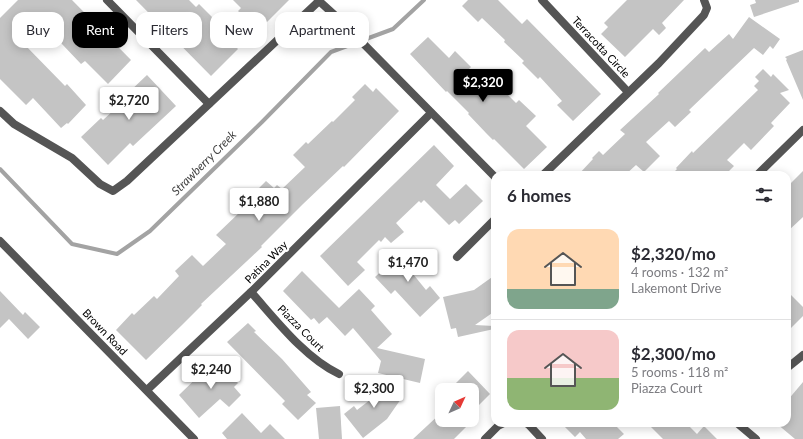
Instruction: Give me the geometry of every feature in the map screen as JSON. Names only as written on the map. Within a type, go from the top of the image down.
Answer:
[{"type":"street","points":[[107,0],[209,104]]},
{"type":"street","points":[[0,111],[14,124],[72,158],[100,184],[113,190],[127,181],[319,0],[491,173]]},
{"type":"street","name":"Terracotta Circle","points":[[542,0],[628,92]]},
{"type":"street","name":"Terracotta Circle","points":[[547,171],[704,15],[707,8],[704,0]]},
{"type":"street","name":"Patina Way","points":[[147,390],[251,292],[431,113]]},
{"type":"street","points":[[761,171],[803,130]]},
{"type":"street","points":[[457,257],[491,223]]},
{"type":"street","name":"Brown Road","points":[[0,241],[194,439]]},
{"type":"street","name":"Piazza Court","points":[[251,292],[308,354],[339,374]]},
{"type":"street","points":[[791,365],[803,355]]},
{"type":"street","points":[[485,439],[497,427]]},
{"type":"street","points":[[530,427],[542,439]]},
{"type":"street","points":[[742,427],[756,439]]},
{"type":"building","points":[[18,0],[72,0],[84,12],[72,12],[72,48],[119,48],[131,60],[108,84],[85,61],[81,64],[64,46],[64,12],[12,12],[12,48],[28,48],[65,86],[67,84],[86,105],[68,124],[67,123],[61,128],[33,98],[26,105],[0,79],[0,18]]},
{"type":"building","points":[[136,0],[189,0],[196,7],[199,4],[210,15],[210,48],[238,49],[211,76],[183,48],[202,48],[202,12],[148,12]]},
{"type":"building","points":[[233,0],[289,0],[277,12],[275,12],[275,14],[267,22],[267,12],[239,12],[238,11],[241,8]]},
{"type":"building","points":[[468,0],[498,0],[522,24],[527,19],[601,94],[573,121],[557,105],[562,101],[540,77],[538,79],[522,63],[524,61],[504,42],[505,40],[482,18],[478,22],[462,6]]},
{"type":"building","points":[[627,0],[684,0],[662,23],[666,28],[659,35],[653,29],[625,57],[601,34],[608,27],[604,23]]},
{"type":"building","points":[[755,0],[799,0],[799,2],[754,17],[750,5],[756,3]]},
{"type":"building","points":[[749,17],[780,39],[773,49],[770,46],[763,55],[754,48],[689,110],[691,112],[675,127],[669,121],[646,142],[660,156],[645,171],[636,165],[629,171],[582,171],[599,151],[603,155],[625,134],[620,130],[705,48],[709,52],[729,34],[733,39]]},
{"type":"building","points":[[428,37],[449,58],[455,51],[471,67],[469,69],[491,91],[497,84],[516,103],[519,100],[536,116],[526,126],[547,147],[524,169],[486,133],[468,114],[469,113],[447,91],[446,92],[410,54]]},
{"type":"building","points":[[803,50],[803,100],[785,57]]},
{"type":"building","points":[[763,69],[771,77],[773,74],[789,90],[780,93],[790,103],[771,123],[774,126],[751,150],[744,143],[727,160],[734,166],[729,171],[675,171],[692,151],[693,153],[758,90],[754,86],[759,81],[755,77]]},
{"type":"building","points":[[147,75],[176,106],[133,146],[130,143],[108,165],[81,137],[101,118],[103,120],[129,96],[127,94]]},
{"type":"building","points":[[365,84],[373,92],[376,88],[399,111],[344,167],[343,166],[303,204],[261,246],[262,247],[201,304],[202,305],[146,360],[116,330],[132,313],[134,315],[154,296],[157,299],[179,276],[175,271],[192,255],[203,266],[226,244],[216,235],[240,212],[237,210],[266,181],[274,188],[277,185],[282,189],[305,167],[293,155],[306,142],[308,144],[332,121],[333,122],[355,100],[352,97]]},
{"type":"building","points":[[434,145],[454,166],[436,185],[450,199],[466,184],[483,201],[459,224],[455,220],[449,225],[424,200],[421,203],[419,201],[396,223],[404,232],[391,243],[385,237],[381,242],[379,240],[357,262],[365,270],[348,286],[320,256]]},
{"type":"building","points":[[803,171],[803,217],[791,228],[791,183]]},
{"type":"building","points":[[405,249],[421,267],[413,274],[426,290],[430,286],[440,298],[420,317],[395,290],[391,294],[375,277]]},
{"type":"building","points":[[302,271],[339,308],[359,289],[375,306],[371,310],[392,334],[377,348],[425,359],[420,383],[378,373],[381,361],[353,328],[345,336],[327,317],[319,324],[314,318],[311,320],[283,291]]},
{"type":"building","points":[[491,278],[491,314],[475,325],[491,326],[491,330],[458,337],[456,328],[451,329],[443,297],[474,290]]},
{"type":"building","points":[[0,291],[23,315],[25,312],[40,327],[28,339],[9,319],[0,328]]},
{"type":"building","points":[[791,295],[803,307],[803,316],[791,328]]},
{"type":"building","points":[[248,323],[256,331],[254,332],[282,359],[311,392],[307,395],[316,403],[298,420],[282,404],[285,401],[227,342]]},
{"type":"building","points":[[215,360],[238,383],[234,387],[241,395],[229,407],[220,399],[199,418],[179,395]]},
{"type":"building","points":[[468,371],[490,394],[479,405],[479,383],[456,383]]},
{"type":"building","points":[[379,379],[403,396],[387,419],[363,438],[344,414],[354,406],[357,410],[379,393],[372,389]]},
{"type":"building","points":[[803,382],[803,439],[795,439],[781,427],[791,427],[791,396]]},
{"type":"building","points":[[340,406],[342,439],[319,439],[316,408]]},
{"type":"building","points":[[242,413],[261,433],[270,424],[285,439],[227,439],[222,433]]},
{"type":"building","points":[[435,419],[435,427],[466,427],[454,439],[413,439]]},
{"type":"building","points":[[565,427],[617,427],[624,434],[618,439],[586,439],[580,432],[575,437]]},
{"type":"building","points":[[651,427],[690,427],[697,434],[703,427],[705,427],[717,439],[663,439]]},
{"type":"waterway","name":"Strawberry Creek","points":[[0,169],[72,244],[117,254],[150,231],[262,122],[331,52],[393,29],[424,0]]}]
